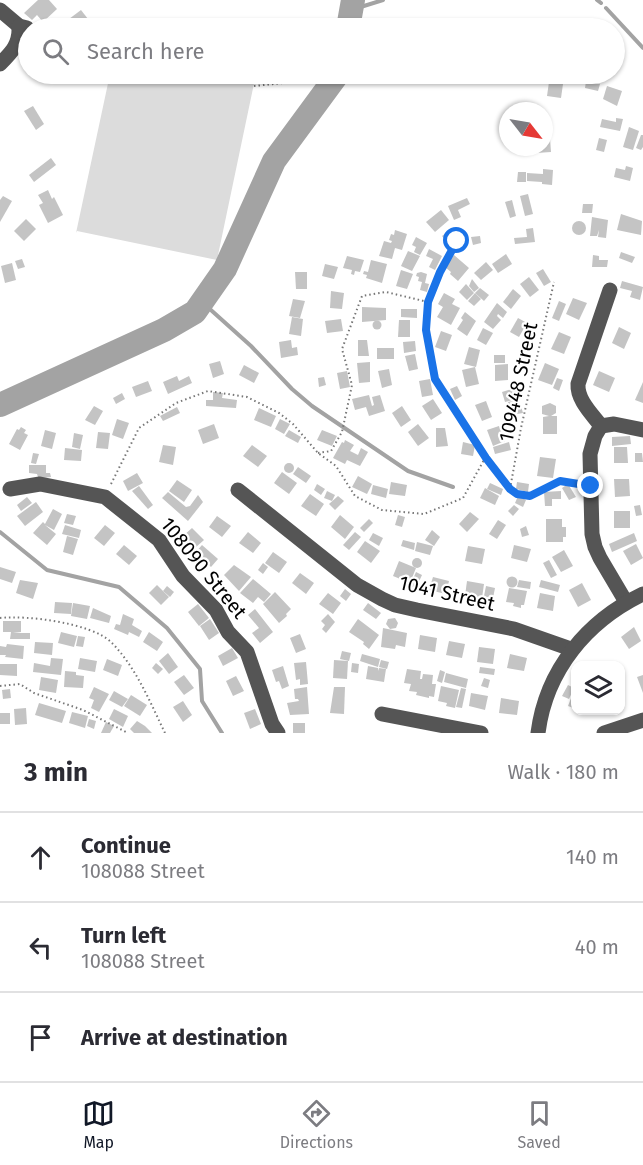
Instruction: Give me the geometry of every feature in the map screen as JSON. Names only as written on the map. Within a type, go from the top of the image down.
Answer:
[{"type":"street","points":[[0,10],[18,23]]},
{"type":"street","points":[[0,64],[18,42]]},
{"type":"street","points":[[601,426],[582,400],[578,392],[578,384],[610,290]]},
{"type":"street","points":[[601,426],[614,424],[643,430]]},
{"type":"street","points":[[601,426],[595,436],[590,454],[592,534],[595,547],[626,602]]},
{"type":"street","name":"108090 Street","points":[[10,489],[40,484],[105,497],[159,540],[183,576],[216,610],[228,632],[247,652],[272,724],[278,733]]},
{"type":"street","name":"1041 Street","points":[[238,490],[357,585],[382,599],[395,605],[417,610],[514,628],[571,649]]},
{"type":"street","points":[[538,733],[548,691],[571,649],[596,624],[626,602],[643,594]]},
{"type":"street","points":[[382,714],[481,733]]},
{"type":"street","points":[[604,733],[643,720]]},
{"type":"path","points":[[254,86],[273,84]]},
{"type":"path","points":[[457,241],[440,272],[428,302],[426,330],[435,379],[486,458],[510,489],[517,494],[530,496],[560,481],[591,486]]},
{"type":"path","name":"109448 Street","points":[[510,489],[521,428],[554,282]]},
{"type":"path","points":[[318,453],[331,452],[342,432],[352,385],[342,349],[362,296],[386,292],[428,302]]},
{"type":"path","points":[[105,497],[139,428],[176,404],[208,391],[247,397],[279,413],[294,424],[318,453],[336,466],[355,496],[382,510],[424,514],[463,498],[486,458]]},
{"type":"path","points":[[0,618],[17,616],[53,620],[99,634],[110,641],[133,670],[165,733]]},
{"type":"path","points":[[0,687],[20,684],[34,693],[83,710],[128,733]]},
{"type":"shaded area","points":[[108,84],[254,84],[217,260],[77,231],[76,233]]},
{"type":"building","points":[[38,0],[49,0],[57,9],[47,18],[40,18],[37,15],[30,18],[24,13]]},
{"type":"building","points":[[81,10],[87,18],[70,18]]},
{"type":"building","points":[[549,84],[563,84],[561,98],[547,96]]},
{"type":"building","points":[[586,84],[600,84],[598,91],[585,88]]},
{"type":"building","points":[[607,86],[622,91],[617,106],[603,99]]},
{"type":"building","points":[[33,106],[44,124],[36,130],[24,111]]},
{"type":"building","points":[[616,118],[623,119],[620,131],[600,127],[602,119],[616,122]]},
{"type":"building","points":[[629,127],[639,131],[633,150],[623,147]]},
{"type":"building","points":[[643,135],[643,147],[641,150],[636,148]]},
{"type":"building","points":[[599,138],[607,140],[604,152],[596,150]]},
{"type":"building","points":[[51,158],[56,165],[34,182],[29,175]]},
{"type":"building","points":[[626,166],[633,168],[630,181],[614,177],[616,168],[625,170]]},
{"type":"building","points":[[543,169],[553,170],[552,185],[527,181],[527,173],[543,174]]},
{"type":"building","points":[[518,172],[526,172],[526,182],[517,182]]},
{"type":"building","points":[[48,190],[63,215],[48,223],[39,205],[43,203],[38,195]]},
{"type":"building","points":[[528,194],[533,214],[525,216],[520,196]]},
{"type":"building","points":[[3,196],[12,201],[0,222],[0,200]]},
{"type":"building","points":[[467,198],[470,204],[458,210],[461,217],[454,220],[448,206]]},
{"type":"building","points":[[512,200],[516,216],[510,218],[505,202]]},
{"type":"building","points":[[583,204],[593,204],[592,213],[582,213]]},
{"type":"building","points":[[441,210],[449,220],[435,232],[426,222]]},
{"type":"building","points":[[621,214],[642,221],[641,235],[617,230]]},
{"type":"building","points":[[592,217],[608,220],[606,238],[598,237],[599,230],[597,236],[590,236]]},
{"type":"building","points":[[26,219],[36,229],[24,241],[14,231]]},
{"type":"building","points":[[579,221],[584,223],[586,228],[584,233],[579,235],[574,233],[572,228],[574,223]]},
{"type":"building","points":[[533,228],[535,242],[515,244],[514,238],[527,237],[526,229]]},
{"type":"building","points":[[451,229],[455,234],[446,241],[442,236]]},
{"type":"building","points":[[395,230],[407,234],[402,250],[395,248],[392,259],[379,256],[384,241],[391,243],[392,241],[389,240]]},
{"type":"building","points":[[480,236],[481,243],[473,245],[471,237]]},
{"type":"building","points":[[416,237],[427,243],[420,255],[414,252],[416,247],[412,245]]},
{"type":"building","points":[[429,249],[442,256],[435,270],[429,267],[433,259],[426,256]]},
{"type":"building","points":[[408,251],[420,256],[412,271],[401,266]]},
{"type":"building","points":[[621,252],[635,257],[632,263],[619,258]]},
{"type":"building","points":[[506,254],[512,264],[498,273],[492,264]]},
{"type":"building","points":[[454,255],[469,268],[458,281],[445,267]]},
{"type":"building","points":[[593,255],[599,256],[599,260],[608,260],[607,267],[592,267]]},
{"type":"building","points":[[347,256],[364,260],[360,272],[355,271],[354,275],[351,274],[352,270],[343,268]]},
{"type":"building","points":[[22,259],[25,267],[18,269],[15,261]]},
{"type":"building","points":[[371,260],[387,264],[382,283],[366,278],[367,275],[363,274],[364,271],[368,272]]},
{"type":"building","points":[[486,262],[493,270],[481,280],[474,273]]},
{"type":"building","points":[[12,263],[16,280],[5,283],[1,266]]},
{"type":"building","points":[[325,264],[338,267],[334,279],[322,276]]},
{"type":"building","points":[[543,269],[551,282],[544,286],[536,273]]},
{"type":"building","points":[[401,270],[413,274],[407,289],[396,286]]},
{"type":"building","points":[[295,272],[307,272],[307,289],[296,289]]},
{"type":"building","points":[[421,272],[427,274],[425,283],[429,284],[427,292],[420,290],[422,282],[418,281],[419,277],[416,276]]},
{"type":"building","points":[[529,277],[539,290],[530,297],[520,284]]},
{"type":"building","points":[[472,279],[479,288],[474,292],[469,286]]},
{"type":"building","points":[[622,281],[643,287],[640,300],[630,297],[632,291],[620,288]]},
{"type":"building","points":[[466,284],[474,293],[467,300],[459,292]]},
{"type":"building","points":[[480,288],[489,295],[484,301],[475,293]]},
{"type":"building","points":[[513,289],[521,296],[511,309],[503,302]]},
{"type":"building","points":[[331,291],[344,293],[342,309],[330,308]]},
{"type":"building","points":[[444,293],[455,299],[452,304],[460,308],[451,325],[437,317],[443,307],[438,304]]},
{"type":"building","points":[[475,293],[481,299],[474,306],[468,301]]},
{"type":"building","points":[[573,298],[587,303],[579,320],[566,314]]},
{"type":"building","points":[[293,299],[305,301],[300,318],[289,316]]},
{"type":"building","points":[[559,301],[566,304],[559,321],[552,318]]},
{"type":"building","points":[[497,303],[507,312],[503,318],[498,314],[501,320],[493,329],[484,322]]},
{"type":"building","points":[[362,307],[386,308],[386,320],[362,322]]},
{"type":"building","points":[[401,309],[417,309],[417,318],[401,317]]},
{"type":"building","points":[[465,312],[476,321],[467,336],[457,329]]},
{"type":"building","points":[[292,317],[303,319],[301,336],[289,334]]},
{"type":"building","points":[[518,318],[527,323],[519,337],[510,332]]},
{"type":"building","points":[[341,319],[343,331],[327,333],[325,321]]},
{"type":"building","points":[[399,320],[410,320],[410,337],[398,337]]},
{"type":"building","points":[[377,321],[381,325],[377,329],[373,325]]},
{"type":"building","points":[[619,327],[631,333],[624,349],[612,343]]},
{"type":"building","points":[[483,328],[493,333],[486,345],[477,340]]},
{"type":"building","points":[[441,331],[452,335],[446,351],[435,347]]},
{"type":"building","points":[[559,332],[571,337],[564,354],[551,349]]},
{"type":"building","points":[[291,340],[292,348],[297,347],[298,355],[281,358],[279,342]]},
{"type":"building","points":[[358,340],[367,340],[369,356],[358,356]]},
{"type":"building","points":[[415,341],[416,351],[404,353],[403,342]]},
{"type":"building","points":[[469,347],[480,350],[476,367],[464,364]]},
{"type":"building","points":[[377,348],[394,348],[394,359],[377,359]]},
{"type":"building","points":[[415,354],[418,369],[409,371],[405,356]]},
{"type":"building","points":[[494,355],[505,355],[505,363],[494,363]]},
{"type":"building","points":[[220,361],[224,374],[213,378],[209,364]]},
{"type":"building","points":[[370,362],[370,382],[359,383],[357,363]]},
{"type":"building","points":[[545,363],[559,369],[552,385],[538,380]]},
{"type":"building","points":[[508,364],[508,380],[495,381],[495,365]]},
{"type":"building","points":[[244,365],[259,373],[254,383],[239,375]]},
{"type":"building","points":[[475,367],[479,384],[466,387],[462,370]]},
{"type":"building","points":[[389,369],[392,385],[382,388],[378,371]]},
{"type":"building","points":[[347,371],[350,387],[340,389],[337,373]]},
{"type":"building","points":[[599,371],[615,378],[609,392],[593,385]]},
{"type":"building","points":[[177,376],[179,381],[189,376],[192,383],[168,394],[163,382]]},
{"type":"building","points":[[324,377],[326,385],[319,387],[318,378]]},
{"type":"building","points":[[557,378],[563,380],[559,391],[553,388]]},
{"type":"building","points":[[430,379],[433,395],[422,397],[419,381]]},
{"type":"building","points":[[148,381],[152,391],[136,397],[132,387]]},
{"type":"building","points":[[643,382],[643,403],[635,400]]},
{"type":"building","points":[[457,386],[462,396],[455,400],[450,389]]},
{"type":"building","points":[[518,387],[521,398],[505,402],[502,392]]},
{"type":"building","points":[[213,392],[223,393],[222,398],[237,400],[236,408],[206,406],[206,400],[213,400]]},
{"type":"building","points":[[122,393],[125,399],[116,404],[113,398]]},
{"type":"building","points":[[369,395],[372,406],[374,405],[372,397],[380,395],[385,411],[369,416],[366,407],[355,410],[352,399]]},
{"type":"building","points":[[433,399],[442,413],[431,420],[422,406]]},
{"type":"building","points":[[516,400],[517,406],[521,406],[523,413],[511,415],[508,402]]},
{"type":"building","points":[[486,401],[492,417],[482,421],[475,405]]},
{"type":"building","points":[[550,403],[556,406],[556,413],[551,416],[557,416],[557,434],[543,434],[543,417],[549,416],[542,414],[542,406]]},
{"type":"building","points":[[94,406],[103,411],[95,425],[85,420]]},
{"type":"building","points":[[402,406],[411,420],[401,427],[392,413]]},
{"type":"building","points":[[177,407],[180,413],[163,421],[160,416]]},
{"type":"building","points":[[259,408],[276,416],[271,427],[254,420]]},
{"type":"building","points":[[117,419],[129,423],[123,439],[112,435]]},
{"type":"building","points":[[280,419],[290,424],[284,434],[275,429]]},
{"type":"building","points":[[214,424],[219,438],[203,444],[198,430]]},
{"type":"building","points":[[418,424],[429,438],[418,446],[408,432]]},
{"type":"building","points":[[499,426],[505,441],[493,446],[487,430]]},
{"type":"building","points":[[21,427],[28,435],[20,450],[9,444],[17,429]]},
{"type":"building","points":[[436,428],[445,428],[448,446],[436,447]]},
{"type":"building","points":[[45,430],[56,433],[52,449],[41,446]]},
{"type":"building","points":[[289,430],[301,437],[298,443],[285,436]]},
{"type":"building","points":[[322,430],[337,436],[332,446],[317,440]]},
{"type":"building","points":[[98,432],[110,433],[108,449],[96,448]]},
{"type":"building","points":[[74,433],[83,435],[80,449],[72,447]]},
{"type":"building","points":[[630,436],[631,444],[612,446],[612,437]]},
{"type":"building","points":[[345,440],[354,445],[350,451],[358,455],[361,448],[368,452],[360,466],[347,460],[345,464],[333,458]]},
{"type":"building","points":[[463,442],[475,445],[473,456],[461,454]]},
{"type":"building","points":[[509,442],[511,450],[495,454],[493,447]]},
{"type":"building","points":[[163,445],[176,447],[173,465],[159,462]]},
{"type":"building","points":[[252,445],[267,456],[258,467],[243,456]]},
{"type":"building","points":[[614,447],[627,447],[628,463],[614,463]]},
{"type":"building","points":[[65,448],[82,450],[81,461],[64,460]]},
{"type":"building","points":[[33,453],[39,454],[36,464],[31,463]]},
{"type":"building","points":[[635,453],[642,453],[643,462],[635,462]]},
{"type":"building","points":[[540,457],[556,459],[553,478],[537,476]]},
{"type":"building","points":[[289,463],[294,468],[289,473],[284,468]]},
{"type":"building","points":[[29,465],[46,465],[46,473],[50,473],[51,477],[42,478],[37,474],[29,473]]},
{"type":"building","points":[[298,467],[311,476],[306,483],[293,474]]},
{"type":"building","points":[[282,472],[297,483],[289,494],[274,483]]},
{"type":"building","points":[[137,473],[143,483],[128,491],[123,481]]},
{"type":"building","points":[[358,476],[372,484],[367,494],[352,487]]},
{"type":"building","points":[[614,479],[629,479],[630,496],[615,497]]},
{"type":"building","points":[[177,480],[192,490],[184,502],[169,491]]},
{"type":"building","points":[[391,482],[407,485],[405,496],[389,494]]},
{"type":"building","points":[[517,482],[529,484],[528,492],[516,489]]},
{"type":"building","points":[[490,483],[503,489],[501,495],[487,489]]},
{"type":"building","points":[[317,484],[325,489],[321,495],[314,490]]},
{"type":"building","points":[[568,484],[576,497],[569,500],[562,488]]},
{"type":"building","points":[[373,485],[388,489],[386,498],[371,494]]},
{"type":"building","points":[[139,486],[153,505],[148,509],[132,491]]},
{"type":"building","points":[[485,488],[499,496],[495,505],[480,498]]},
{"type":"building","points":[[327,491],[335,495],[332,501],[324,498]]},
{"type":"building","points":[[561,491],[561,499],[552,499],[552,506],[545,506],[544,492]]},
{"type":"building","points":[[168,492],[186,507],[190,506],[198,495],[203,502],[188,521],[162,498]]},
{"type":"building","points":[[310,494],[324,504],[316,516],[301,506]]},
{"type":"building","points":[[338,496],[344,501],[335,510],[329,504]]},
{"type":"building","points":[[518,496],[526,500],[523,507],[515,503]]},
{"type":"building","points":[[27,497],[32,503],[21,511],[17,505]]},
{"type":"building","points":[[36,502],[43,512],[25,526],[17,516]]},
{"type":"building","points":[[514,505],[519,509],[513,516],[508,511]]},
{"type":"building","points":[[640,505],[642,515],[636,516],[634,506]]},
{"type":"building","points":[[53,509],[62,514],[54,530],[45,525],[56,534],[47,545],[33,533],[43,522],[45,524]]},
{"type":"building","points":[[614,511],[630,511],[630,528],[614,528]]},
{"type":"building","points":[[470,512],[479,519],[467,532],[459,524]]},
{"type":"building","points":[[67,514],[76,516],[73,525],[64,523]]},
{"type":"building","points":[[340,515],[354,527],[345,539],[331,527]]},
{"type":"building","points":[[398,515],[405,517],[402,527],[395,525]]},
{"type":"building","points":[[217,516],[231,526],[222,537],[209,527]]},
{"type":"building","points":[[369,519],[373,523],[364,532],[360,528]]},
{"type":"building","points":[[546,519],[562,519],[562,527],[566,527],[566,537],[563,537],[563,542],[546,542]]},
{"type":"building","points":[[498,520],[506,525],[497,539],[489,534]]},
{"type":"building","points":[[65,525],[81,530],[79,538],[62,534]]},
{"type":"building","points":[[105,525],[115,533],[104,546],[94,538]]},
{"type":"building","points":[[526,526],[529,535],[522,537],[520,529]]},
{"type":"building","points":[[192,528],[204,540],[195,548],[183,536]]},
{"type":"building","points":[[432,530],[440,537],[434,546],[425,540]]},
{"type":"building","points":[[248,532],[261,543],[253,553],[239,543]]},
{"type":"building","points":[[355,532],[361,537],[349,550],[343,545]]},
{"type":"building","points":[[373,533],[383,538],[379,546],[369,540]]},
{"type":"building","points":[[634,533],[637,541],[612,552],[609,544]]},
{"type":"building","points":[[67,536],[78,539],[73,555],[63,552]]},
{"type":"building","points":[[403,540],[415,543],[414,550],[401,546]]},
{"type":"building","points":[[365,541],[380,551],[371,563],[357,552]]},
{"type":"building","points":[[417,542],[433,546],[430,555],[415,551]]},
{"type":"building","points":[[636,544],[643,558],[631,565],[623,551]]},
{"type":"building","points":[[124,545],[137,556],[129,565],[116,554]]},
{"type":"building","points":[[202,545],[218,559],[211,567],[195,553]]},
{"type":"building","points":[[514,545],[531,549],[527,562],[511,558]]},
{"type":"building","points":[[468,546],[485,549],[482,564],[465,561]]},
{"type":"building","points":[[564,550],[573,566],[561,572],[552,557]]},
{"type":"building","points":[[273,552],[287,562],[279,573],[265,563]]},
{"type":"building","points":[[417,558],[422,563],[417,568],[412,563]]},
{"type":"building","points":[[549,560],[557,575],[551,578],[543,563]]},
{"type":"building","points":[[399,561],[416,568],[410,583],[393,576]]},
{"type":"building","points":[[263,563],[268,567],[263,574],[258,570]]},
{"type":"building","points":[[234,565],[251,577],[239,591],[224,575]]},
{"type":"building","points":[[0,567],[16,572],[12,583],[0,579]]},
{"type":"building","points":[[416,572],[422,575],[416,588],[410,586]]},
{"type":"building","points":[[300,573],[314,583],[306,594],[292,583]]},
{"type":"building","points":[[433,577],[449,581],[446,594],[429,590]]},
{"type":"building","points":[[512,577],[516,578],[516,586],[512,587],[508,586],[507,582],[508,578]]},
{"type":"building","points":[[253,579],[271,594],[264,602],[258,597],[253,603],[240,593]]},
{"type":"building","points":[[20,580],[38,583],[33,599],[16,593]]},
{"type":"building","points":[[519,580],[531,582],[530,589],[517,587]]},
{"type":"building","points":[[541,580],[560,585],[558,592],[539,587]]},
{"type":"building","points":[[467,581],[484,584],[482,598],[465,596]]},
{"type":"building","points":[[582,583],[591,600],[578,607],[569,590]]},
{"type":"building","points":[[157,585],[169,597],[161,605],[149,593]]},
{"type":"building","points":[[167,586],[174,592],[170,597],[163,591]]},
{"type":"building","points":[[486,586],[495,588],[491,608],[482,606]]},
{"type":"building","points":[[509,588],[527,591],[524,605],[521,605],[521,608],[513,606],[514,603],[506,602]]},
{"type":"building","points":[[345,589],[351,594],[346,601],[340,596]]},
{"type":"building","points":[[275,592],[291,609],[279,623],[263,604]]},
{"type":"building","points":[[328,593],[341,603],[333,614],[319,604]]},
{"type":"building","points":[[540,593],[555,596],[553,611],[537,608]]},
{"type":"building","points":[[55,602],[72,603],[71,614],[54,613]]},
{"type":"building","points":[[73,603],[90,606],[87,619],[71,616]]},
{"type":"building","points":[[368,603],[381,613],[376,619],[363,610]]},
{"type":"building","points":[[198,604],[209,618],[199,626],[188,612]]},
{"type":"building","points":[[93,608],[111,616],[109,623],[90,618]]},
{"type":"building","points":[[255,609],[273,632],[260,643],[252,633],[259,628],[248,615]]},
{"type":"building","points":[[123,614],[134,619],[132,625],[142,631],[139,637],[114,629],[116,624],[120,625]]},
{"type":"building","points":[[328,614],[335,622],[326,633],[322,629],[325,625],[321,621]]},
{"type":"building","points":[[395,618],[398,623],[396,628],[390,629],[386,624],[388,619]]},
{"type":"building","points":[[210,619],[219,633],[209,640],[200,626]]},
{"type":"building","points":[[358,619],[379,635],[369,649],[363,644],[364,642],[349,632]]},
{"type":"building","points":[[3,621],[21,621],[21,632],[13,633],[30,633],[30,639],[10,639],[11,632],[3,632]]},
{"type":"building","points":[[634,627],[641,641],[629,649],[621,637]]},
{"type":"building","points":[[383,628],[407,633],[405,647],[396,645],[395,649],[381,647]]},
{"type":"building","points":[[61,632],[77,636],[74,647],[58,643]]},
{"type":"building","points":[[149,632],[163,642],[157,651],[143,642]]},
{"type":"building","points":[[300,634],[306,649],[296,653],[290,638]]},
{"type":"building","points":[[420,635],[437,638],[435,652],[418,649]]},
{"type":"building","points":[[78,636],[85,637],[83,647],[76,646]]},
{"type":"building","points":[[449,641],[465,644],[462,658],[446,655]]},
{"type":"building","points":[[35,642],[53,643],[52,655],[34,653]]},
{"type":"building","points":[[7,644],[24,646],[23,659],[0,655],[0,646],[6,647]]},
{"type":"building","points":[[479,647],[495,649],[493,664],[477,662]]},
{"type":"building","points":[[232,648],[238,658],[223,666],[218,656]]},
{"type":"building","points":[[342,651],[351,653],[349,661],[340,659]]},
{"type":"building","points":[[168,653],[178,667],[169,674],[159,661]]},
{"type":"building","points":[[362,654],[380,659],[378,667],[360,661]]},
{"type":"building","points":[[510,654],[527,658],[524,671],[507,668]]},
{"type":"building","points":[[51,658],[63,659],[61,675],[33,672],[34,663],[50,666]]},
{"type":"building","points":[[80,658],[97,661],[95,672],[78,669]]},
{"type":"building","points":[[107,659],[122,665],[118,676],[103,670]]},
{"type":"building","points":[[334,660],[348,661],[347,679],[333,678]]},
{"type":"building","points":[[381,660],[389,662],[387,669],[379,667]]},
{"type":"building","points":[[306,662],[308,684],[300,685],[300,679],[296,680],[294,663]]},
{"type":"building","points":[[156,663],[163,669],[158,674],[152,668]]},
{"type":"building","points":[[352,663],[359,664],[358,673],[351,672]]},
{"type":"building","points":[[0,664],[17,664],[17,676],[0,675]]},
{"type":"building","points":[[283,666],[289,686],[282,689],[279,681],[276,682],[272,670]]},
{"type":"building","points":[[368,666],[378,668],[378,671],[379,668],[386,669],[384,682],[366,679]]},
{"type":"building","points":[[480,667],[495,669],[494,675],[479,673]]},
{"type":"building","points":[[407,669],[421,671],[420,679],[423,674],[433,675],[432,684],[436,684],[434,697],[416,695],[417,692],[409,691],[411,684],[404,683]]},
{"type":"building","points":[[440,670],[445,672],[442,683],[437,681]]},
{"type":"building","points":[[65,671],[76,672],[76,675],[84,676],[83,688],[64,687]]},
{"type":"building","points":[[446,673],[468,679],[466,688],[444,682]]},
{"type":"building","points":[[184,675],[194,688],[184,695],[174,682]]},
{"type":"building","points":[[643,675],[643,693],[637,677]]},
{"type":"building","points":[[236,676],[244,691],[233,696],[226,681]]},
{"type":"building","points":[[41,677],[58,680],[56,693],[39,690]]},
{"type":"building","points":[[484,678],[490,680],[488,688],[481,686]]},
{"type":"building","points":[[568,685],[571,686],[569,699],[562,696]]},
{"type":"building","points":[[441,686],[459,690],[455,708],[438,701]]},
{"type":"building","points":[[94,687],[109,694],[99,712],[91,708],[94,700],[89,698]]},
{"type":"building","points":[[307,687],[309,714],[290,715],[287,703],[299,701],[295,699],[294,689]]},
{"type":"building","points":[[334,687],[345,687],[344,714],[330,713]]},
{"type":"building","points":[[461,688],[466,689],[462,708],[456,707]]},
{"type":"building","points":[[10,689],[11,698],[3,699],[2,690]]},
{"type":"building","points":[[114,691],[128,699],[122,707],[109,700]]},
{"type":"building","points":[[471,693],[488,696],[485,710],[469,706]]},
{"type":"building","points":[[131,695],[147,705],[140,716],[124,706]]},
{"type":"building","points":[[501,698],[519,701],[517,715],[499,713]]},
{"type":"building","points":[[183,701],[192,715],[183,722],[173,707]]},
{"type":"building","points":[[39,703],[66,711],[62,723],[35,715]]},
{"type":"building","points":[[26,708],[27,724],[15,725],[14,709]]},
{"type":"building","points":[[114,709],[128,716],[123,727],[109,719]]},
{"type":"building","points":[[255,709],[261,724],[250,729],[244,713]]},
{"type":"building","points":[[72,712],[88,716],[85,728],[69,723]]},
{"type":"building","points":[[0,713],[10,713],[10,724],[0,724]]},
{"type":"building","points":[[89,719],[96,721],[94,729],[87,726]]},
{"type":"building","points":[[137,721],[152,733],[134,733],[130,729]]},
{"type":"building","points":[[106,722],[114,726],[110,733],[101,733]]},
{"type":"building","points":[[293,723],[305,723],[305,733],[293,733]]},
{"type":"waterway","points":[[350,18],[353,0]]},
{"type":"waterway","points":[[351,10],[383,0]]},
{"type":"waterway","points":[[597,0],[601,3]]},
{"type":"waterway","points":[[606,8],[615,18]]},
{"type":"waterway","points":[[625,29],[643,48]]},
{"type":"waterway","points":[[0,405],[164,330],[195,312],[225,269],[274,161],[331,84]]},
{"type":"waterway","points":[[202,302],[312,406],[408,471],[453,487]]},
{"type":"waterway","points":[[0,532],[47,570],[119,587],[167,628],[200,669],[202,701],[222,733]]},
{"type":"route","points":[[457,241],[440,272],[428,302],[426,330],[435,379],[486,458],[510,489],[517,494],[530,496],[560,481],[591,486]]}]
